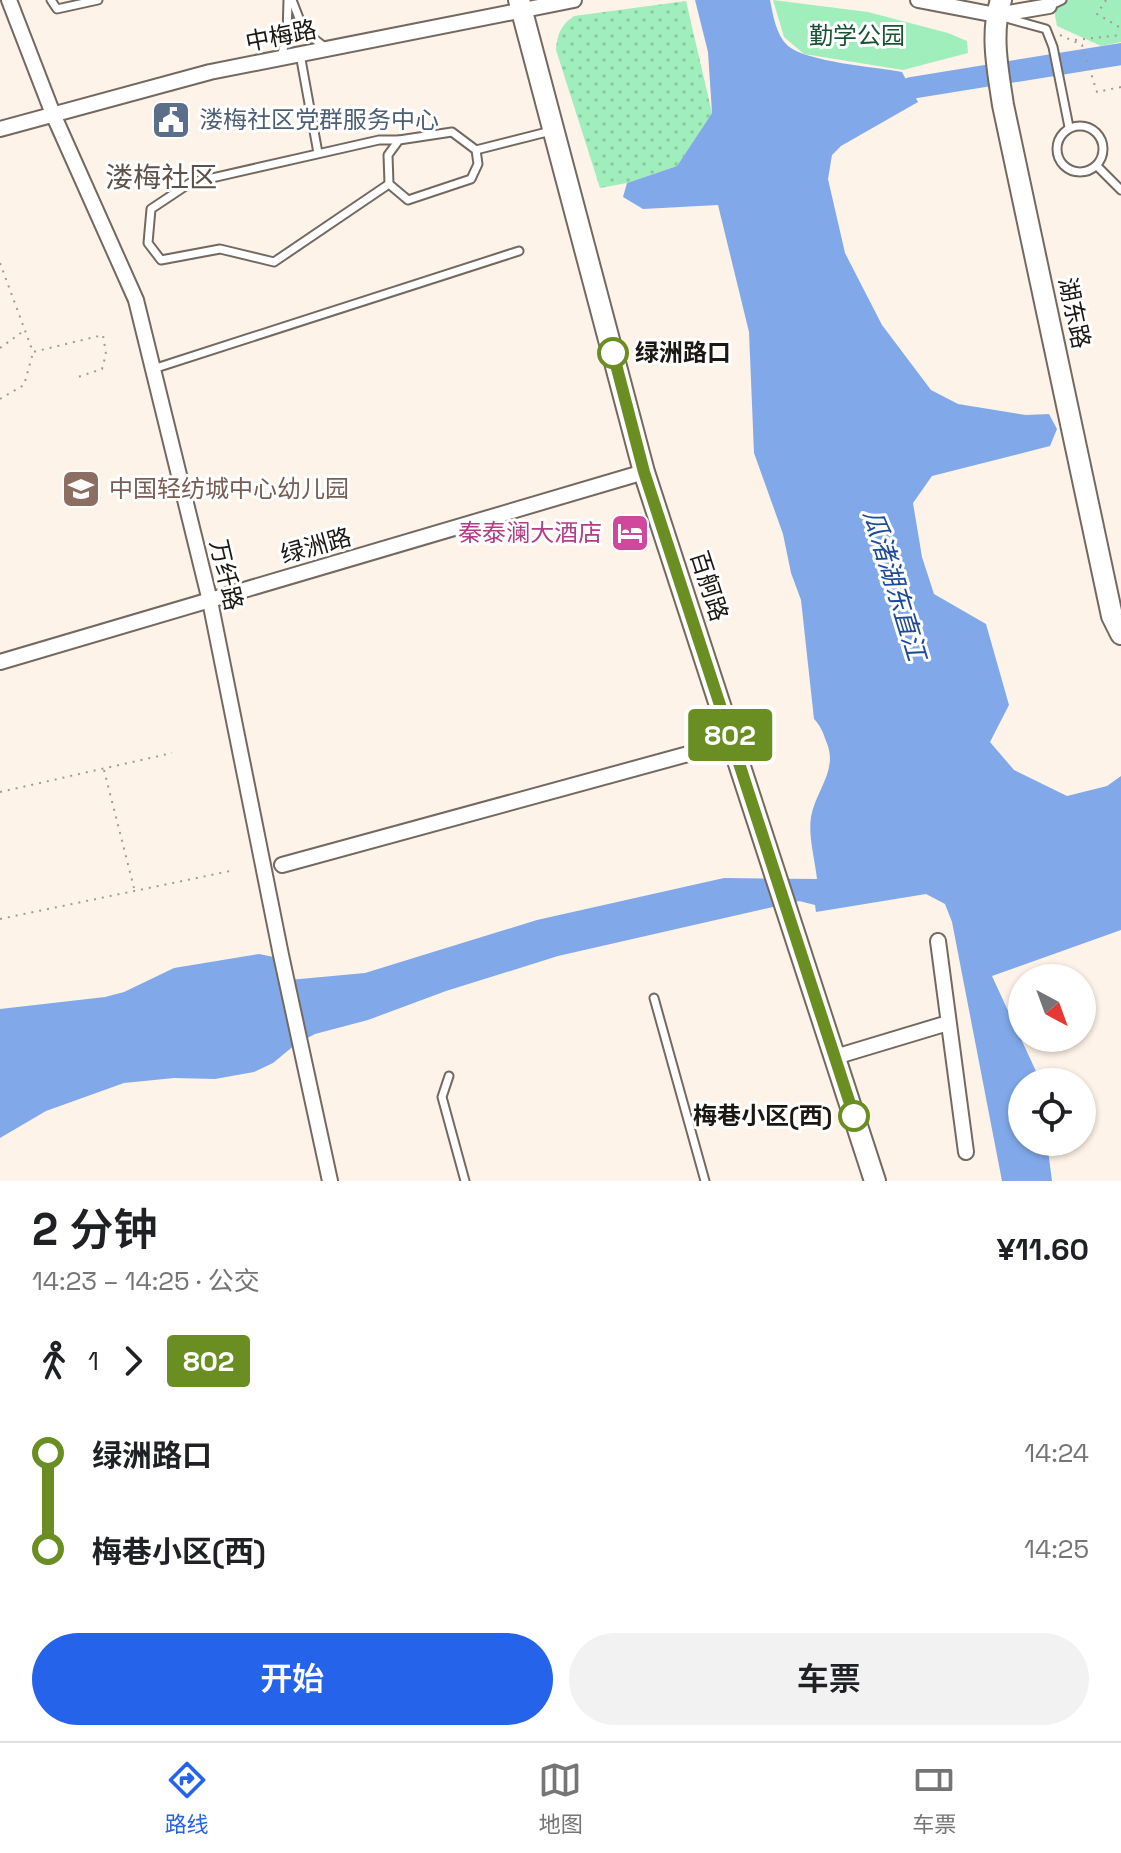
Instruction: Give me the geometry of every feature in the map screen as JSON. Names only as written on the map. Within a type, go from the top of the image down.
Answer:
[{"type":"street","name":"万纤路","points":[[9,0],[53,114],[136,300],[210,601],[330,1181]]},
{"type":"street","name":"中梅路","points":[[0,129],[210,72],[520,6],[574,0]]},
{"type":"street","points":[[918,0],[998,8],[1055,3]]},
{"type":"street","name":"百舸路","points":[[520,6],[644,472],[875,1181]]},
{"type":"street","name":"湖东路","points":[[998,8],[996,58],[1003,105],[1112,616],[1121,634]]},
{"type":"street","name":"绿洲路","points":[[0,662],[644,472]]},
{"type":"street","points":[[282,865],[732,742]]},
{"type":"street","points":[[938,941],[966,1152]]},
{"type":"street","points":[[835,1057],[948,1023]]},
{"type":"lane","points":[[51,0],[57,9],[98,0]]},
{"type":"lane","points":[[290,0],[304,31],[327,49]]},
{"type":"lane","points":[[281,58],[287,35],[290,0]]},
{"type":"lane","points":[[998,8],[1046,29],[1053,47],[1069,127]]},
{"type":"lane","points":[[300,54],[318,153]]},
{"type":"lane","points":[[1086,125],[1099,135],[1104,151],[1097,166],[1082,173],[1066,169],[1056,155],[1058,139],[1069,127],[1086,125]]},
{"type":"lane","points":[[476,150],[553,130]]},
{"type":"lane","points":[[389,184],[274,262],[220,249],[161,260],[148,243],[151,209],[190,183],[379,140],[452,132],[476,150],[478,164],[471,179],[408,200],[389,184],[388,155],[399,140]]},
{"type":"lane","points":[[1097,166],[1121,189]]},
{"type":"lane","points":[[153,369],[519,251]]},
{"type":"lane","points":[[654,998],[705,1181]]},
{"type":"lane","points":[[449,1076],[442,1097],[465,1181]]},
{"type":"path","points":[[1106,0],[1097,14],[1121,28]]},
{"type":"path","points":[[1046,29],[1082,45],[1097,92],[1121,87]]},
{"type":"path","points":[[1073,41],[1121,35]]},
{"type":"path","points":[[0,263],[33,352],[24,385],[0,399]]},
{"type":"path","points":[[0,348],[25,330]]},
{"type":"path","points":[[33,352],[103,335],[106,354],[102,369],[78,377]]},
{"type":"path","points":[[0,792],[172,753]]},
{"type":"path","points":[[104,769],[134,889]]},
{"type":"path","points":[[0,919],[235,870]]},
{"type":"green space","name":"勤学公园","points":[[773,0],[868,12],[948,33],[967,41],[968,53],[903,70],[804,54],[784,37]]},
{"type":"green space","points":[[1052,0],[1121,0],[1121,42],[1101,46],[1057,26]]},
{"type":"green space","points":[[686,1],[712,113],[677,166],[627,183],[600,188],[556,50],[560,30],[574,16]]},
{"type":"water","name":"瓜渚湖东直江","points":[[695,0],[770,0],[781,36],[797,52],[825,60],[902,72],[918,102],[841,146],[832,155],[828,179],[845,253],[882,325],[931,390],[958,404],[1026,415],[1049,414],[1057,429],[1050,446],[932,476],[913,503],[922,557],[934,594],[986,624],[1009,705],[990,742],[1014,770],[1067,796],[1107,786],[1121,776],[1121,930],[1026,964],[1008,964],[1008,970],[992,976],[1008,1011],[1008,1052],[1027,1052],[1034,1068],[1008,1068],[1008,1156],[1049,1156],[1052,1181],[1002,1181],[952,922],[945,904],[926,894],[816,912],[815,905],[799,901],[558,956],[446,991],[368,1020],[315,1034],[296,1044],[273,1063],[254,1072],[215,1079],[174,1078],[124,1083],[46,1111],[0,1138],[0,1009],[105,997],[124,992],[174,968],[259,954],[274,957],[289,980],[365,973],[537,920],[724,878],[817,879],[810,825],[828,770],[829,751],[814,719],[801,600],[791,573],[783,534],[754,453],[749,332],[718,205],[643,209],[623,197],[627,183],[677,166],[712,113],[708,52]]},
{"type":"waterway","points":[[911,88],[1121,54]]},
{"type":"bus line","name":"802","points":[[613,353],[644,472],[854,1116]]},
{"type":"place","name":"溇梅社区党群服务中心","points":[[171,120]]},
{"type":"place","name":"绿洲路口","points":[[613,353]]},
{"type":"place","name":"中国轻纺城中心幼儿园","points":[[81,489]]},
{"type":"place","name":"秦泰澜大酒店","points":[[630,533]]},
{"type":"place","name":"梅巷小区(西)","points":[[854,1116]]},
{"type":"district","name":"溇梅社区","points":[[161,177]]}]
